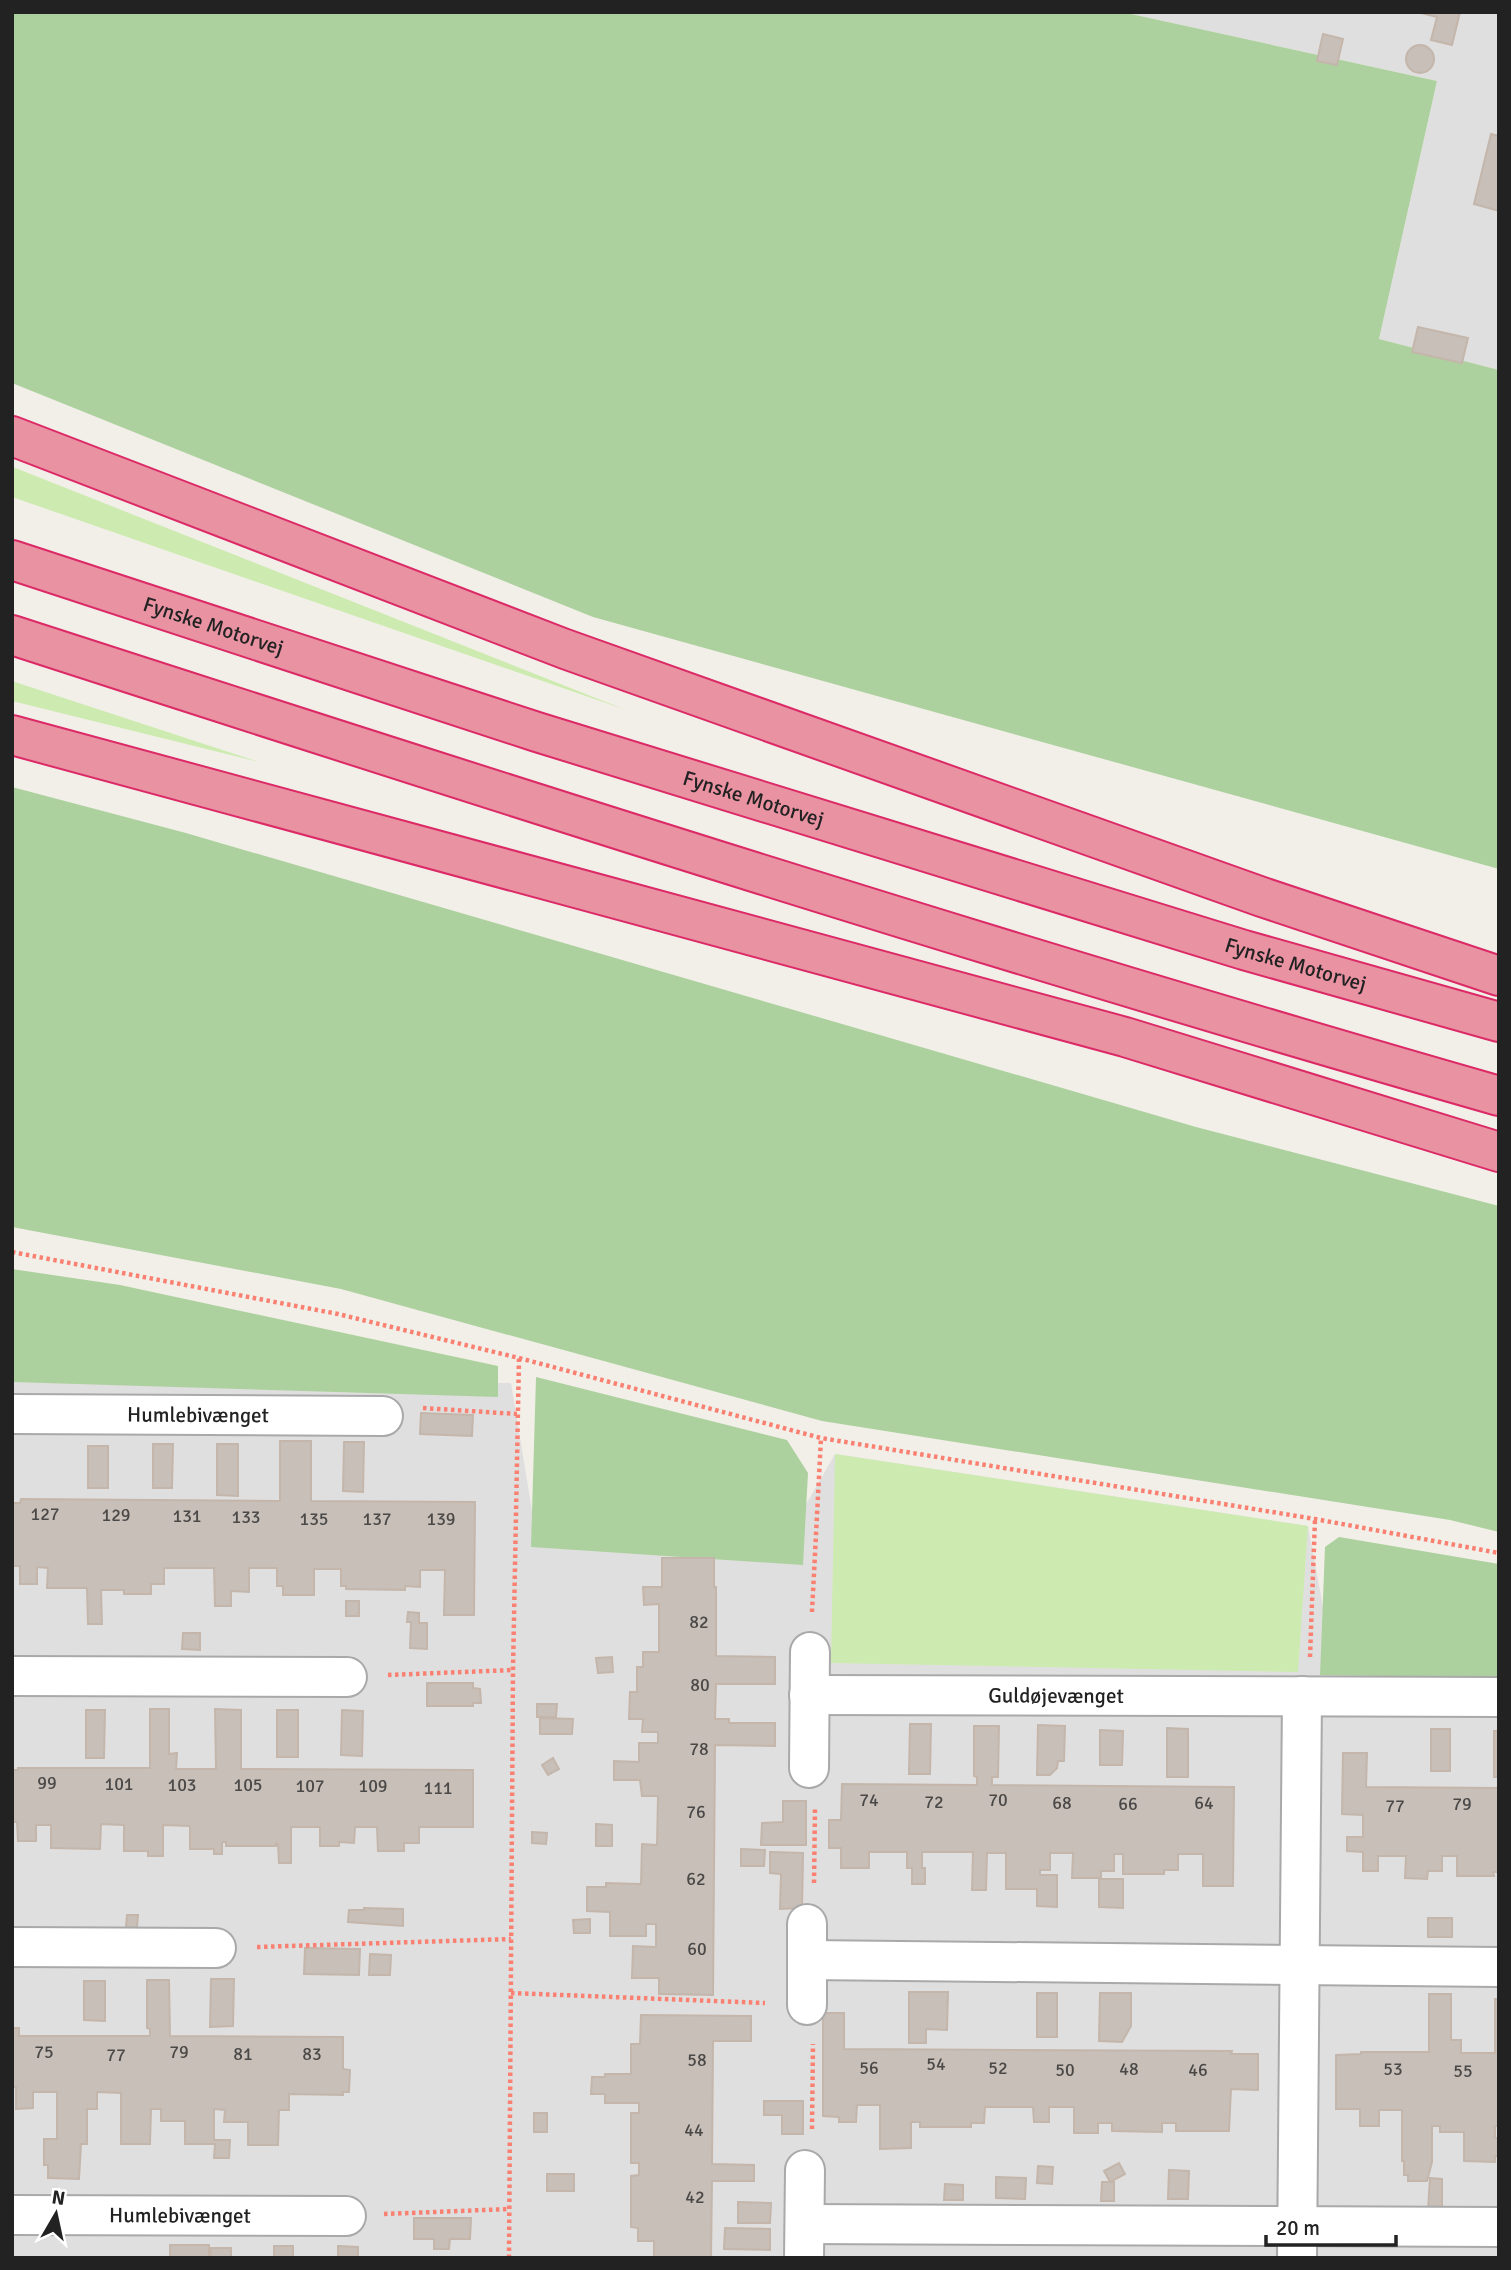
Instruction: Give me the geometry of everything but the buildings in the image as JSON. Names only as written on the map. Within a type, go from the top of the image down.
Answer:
[{"type":"highway","points":[[12,436],[565,649],[1249,892],[1499,976]]},
{"type":"highway","name":"Fynske Motorvej","points":[[12,560],[537,732],[1244,950],[1499,1022]]},
{"type":"highway","points":[[12,635],[518,799],[1241,1022],[1499,1096]]},
{"type":"highway","points":[[12,735],[1125,1037],[1499,1152]]},
{"type":"street","name":"Humlebivænget","points":[[12,1414],[383,1416]]},
{"type":"street","points":[[808,1768],[810,1652]]},
{"type":"street","points":[[12,1676],[347,1677]]},
{"type":"street","name":"Guldøjevænget","points":[[809,1695],[1499,1697]]},
{"type":"street","points":[[1297,2242],[1306,1697]]},
{"type":"street","points":[[807,2004],[807,1942],[1300,1965],[1499,1967]]},
{"type":"street","points":[[12,1947],[216,1948]]},
{"type":"street","points":[[805,2169],[805,2241],[1297,2242],[1499,2227]]},
{"type":"street","name":"Humlebivænget","points":[[12,2215],[346,2216]]},
{"type":"path","points":[[12,1252],[338,1314],[519,1358],[821,1438],[1315,1519],[1499,1553]]},
{"type":"path","points":[[509,2258],[513,1670],[519,1358]]},
{"type":"path","points":[[383,1416],[416,1408],[517,1414]]},
{"type":"path","points":[[810,1652],[821,1438]]},
{"type":"path","points":[[1306,1697],[1315,1519]]},
{"type":"path","points":[[347,1677],[513,1670]]},
{"type":"path","points":[[807,1942],[813,1914],[816,1783],[808,1768]]},
{"type":"path","points":[[216,1948],[511,1939]]},
{"type":"path","points":[[511,1993],[807,2004],[814,2016],[812,2163],[805,2169]]},
{"type":"path","points":[[346,2216],[509,2209]]},
{"type":"shaded area","points":[[1122,12],[1499,12],[1499,370],[1379,339],[1437,81]]},
{"type":"shaded area","points":[[12,1379],[511,1383],[538,1547],[774,1560],[835,1454],[1308,1526],[1329,1639],[1499,1651],[1499,2258],[12,2258]]},
{"type":"green space","points":[[12,12],[1122,12],[1437,81],[1379,339],[1499,370],[1499,869],[593,617],[12,383]]},
{"type":"green space","points":[[12,467],[18,469],[626,710],[12,497]]},
{"type":"green space","points":[[12,681],[259,762],[12,701]]},
{"type":"green space","points":[[12,787],[186,833],[1196,1127],[1499,1206],[1499,1532],[1450,1520],[822,1421],[341,1289],[12,1227]]},
{"type":"green space","points":[[12,1269],[120,1285],[498,1366],[498,1397],[12,1382]]},
{"type":"green space","points":[[536,1377],[787,1440],[808,1473],[803,1565],[531,1547]]},
{"type":"green space","points":[[835,1454],[1308,1526],[1298,1672],[831,1663]]},
{"type":"green space","points":[[1339,1537],[1499,1564],[1499,1678],[1320,1675],[1325,1547]]}]
